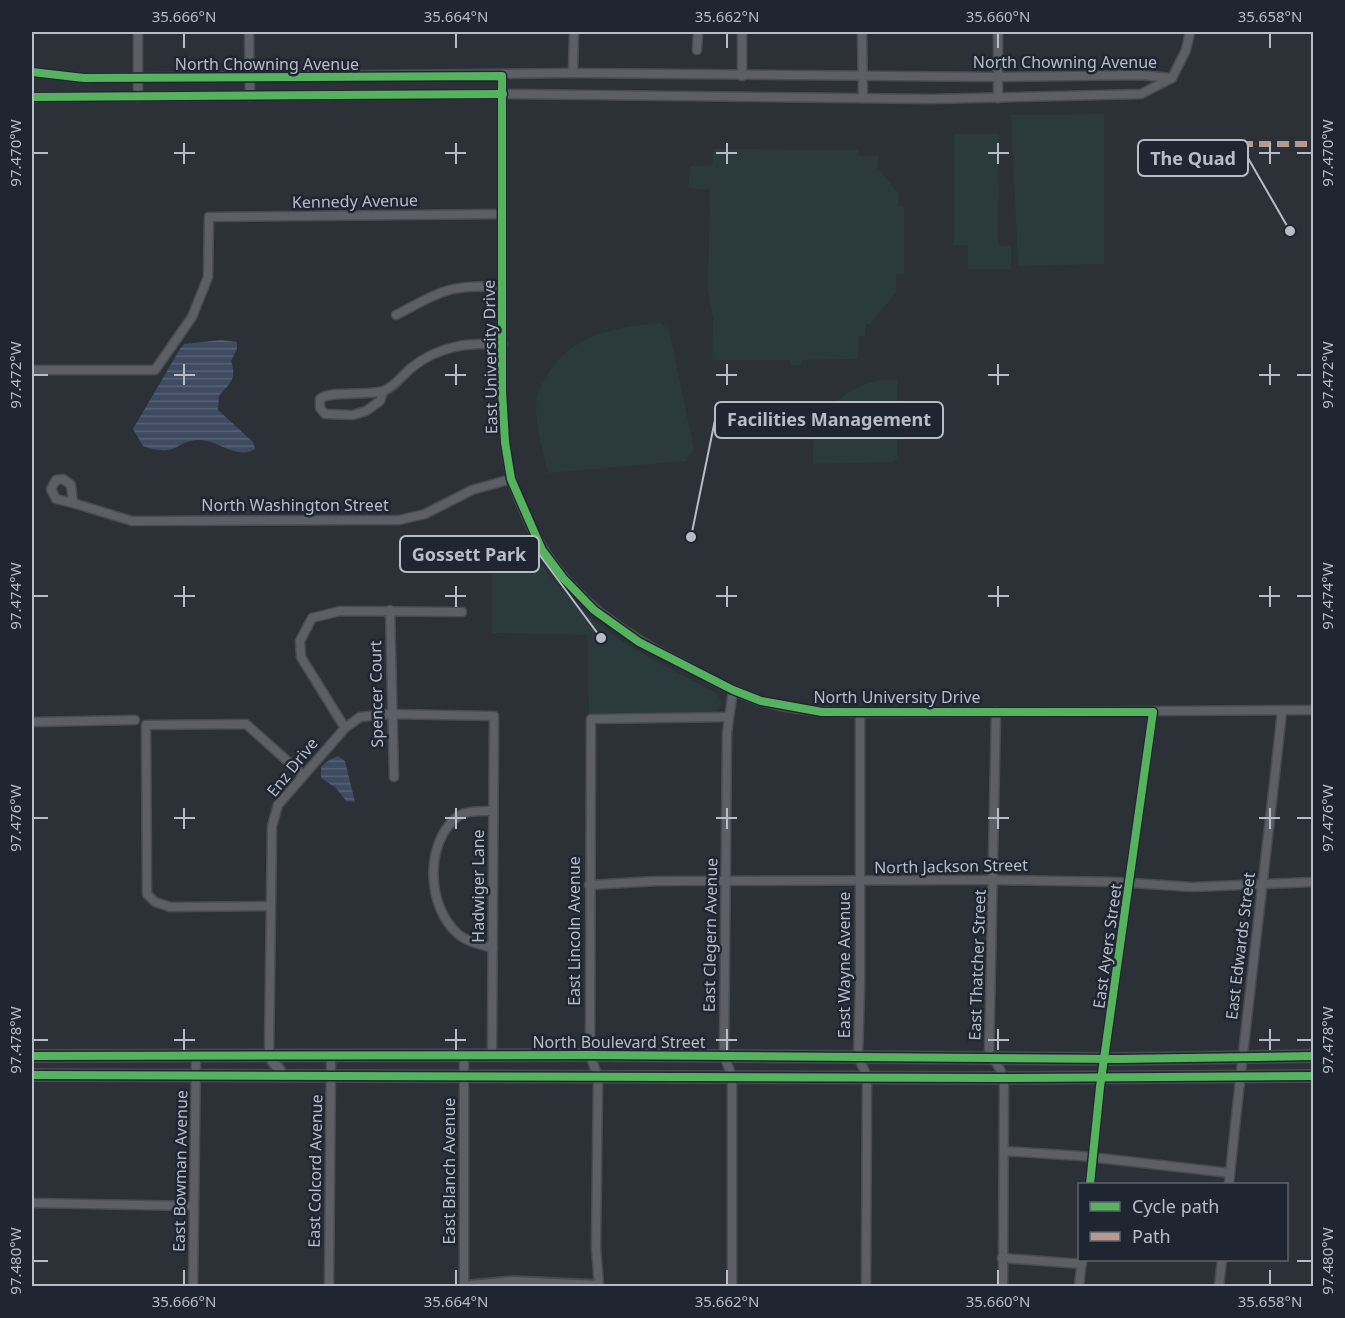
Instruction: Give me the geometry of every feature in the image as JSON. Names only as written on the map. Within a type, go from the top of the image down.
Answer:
[{"type":"main road","name":"North Boulevard Street","points":[[32,1056],[590,1055],[1104,1058],[1314,1056]]},
{"type":"main road","points":[[269,1056],[283,1076]]},
{"type":"main road","points":[[492,1056],[505,1076]]},
{"type":"main road","name":"North Boulevard Street","points":[[32,1075],[1004,1078],[1314,1076]]},
{"type":"main road","points":[[471,1287],[513,1282],[598,1287]]},
{"type":"street","points":[[138,32],[138,97]]},
{"type":"street","points":[[249,32],[250,96]]},
{"type":"street","points":[[573,74],[574,32]]},
{"type":"street","points":[[697,50],[698,32]]},
{"type":"street","points":[[742,32],[742,76]]},
{"type":"street","points":[[862,32],[863,98]]},
{"type":"street","points":[[998,32],[998,98]]},
{"type":"street","points":[[1172,78],[1184,57],[1190,32]]},
{"type":"street","name":"North Chowning Avenue","points":[[32,72],[76,78],[573,74],[998,77],[1141,75],[1172,78]]},
{"type":"street","name":"East University Drive","points":[[502,76],[502,344],[505,442],[511,479],[542,550],[563,578],[594,610]]},
{"type":"street","name":"North Chowning Avenue","points":[[32,97],[503,94],[998,98],[1141,94],[1172,78]]},
{"type":"street","name":"Kennedy Avenue","points":[[32,370],[155,370],[192,317],[208,277],[209,217],[502,214]]},
{"type":"street","points":[[396,315],[443,290],[457,286],[502,287]]},
{"type":"street","points":[[383,391],[381,401],[361,413],[325,414],[320,408],[320,399],[328,394],[356,395],[383,391],[438,350],[456,345],[502,344]]},
{"type":"street","name":"North Washington Street","points":[[73,503],[132,521],[399,520],[425,514],[472,490],[511,479]]},
{"type":"street","name":"Spencer Court","points":[[390,610],[390,714],[394,777]]},
{"type":"street","name":"North University Drive","points":[[594,610],[639,642],[733,690],[761,701],[798,710],[860,713],[1314,710]]},
{"type":"street","points":[[345,728],[311,676],[302,657],[300,641],[312,618],[340,611],[462,612]]},
{"type":"street","name":"East Clegern Avenue","points":[[732,1287],[732,1076],[724,1056],[728,717],[733,690]]},
{"type":"street","name":"East Thatcher Street","points":[[996,711],[989,1058],[996,1062],[1004,1078]]},
{"type":"street","name":"East Edwards Street","points":[[1229,1183],[1241,1056],[1264,883],[1282,711]]},
{"type":"street","name":"East Ayers Street","points":[[1090,1183],[1104,1058],[1144,792],[1153,712]]},
{"type":"street","name":"East Wayne Avenue","points":[[860,713],[858,1057],[867,1076],[866,1287]]},
{"type":"street","name":"Enz Drive","points":[[269,1056],[272,826],[278,804],[345,728],[360,717],[390,714],[494,716]]},
{"type":"street","name":"Hadwiger Lane","points":[[492,1056],[494,716]]},
{"type":"street","name":"East Lincoln Avenue","points":[[598,1287],[596,1248],[598,1077],[590,1055],[591,719],[728,717]]},
{"type":"street","points":[[32,722],[135,720]]},
{"type":"street","points":[[270,906],[170,907],[155,902],[147,894],[146,724],[246,724],[303,775]]},
{"type":"street","points":[[493,811],[477,811],[458,816],[434,851],[436,894],[444,917],[459,935],[493,948]]},
{"type":"street","name":"North Jackson Street","points":[[589,885],[657,881],[994,880],[1192,887],[1314,882]]},
{"type":"street","name":"East Colcord Avenue","points":[[329,1287],[331,1055]]},
{"type":"street","name":"East Bowman Avenue","points":[[193,1287],[196,1056]]},
{"type":"street","name":"East Blanch Avenue","points":[[464,1056],[464,1287]]},
{"type":"street","points":[[1003,1287],[1004,1078]]},
{"type":"street","points":[[1004,1151],[1093,1157],[1230,1173]]},
{"type":"street","points":[[32,1203],[194,1206]]},
{"type":"street","points":[[1002,1258],[1082,1262],[1079,1287]]},
{"type":"street","points":[[1219,1287],[1222,1261]]},
{"type":"shaded area","points":[[1104,114],[1104,264],[1018,266],[1011,115]]},
{"type":"shaded area","points":[[954,134],[999,134],[998,246],[1011,246],[1011,269],[968,269],[968,245],[954,245]]},
{"type":"shaded area","points":[[713,149],[858,150],[858,156],[879,156],[878,168],[898,193],[898,206],[904,206],[904,274],[896,274],[896,293],[870,324],[866,324],[865,337],[858,336],[858,359],[802,360],[801,365],[791,365],[791,360],[712,360],[713,320],[708,289],[710,190],[688,188],[690,166],[713,165]]},
{"type":"shaded area","points":[[661,323],[669,330],[694,449],[685,461],[548,473],[538,430],[536,404],[540,388],[558,360],[583,341],[597,335],[628,327]]},
{"type":"shaded area","points":[[880,380],[897,380],[897,459],[893,462],[813,464],[816,433],[830,408],[851,391]]},
{"type":"shaded area","points":[[492,566],[543,566],[561,589],[601,625],[644,654],[717,693],[722,702],[720,709],[712,714],[589,715],[587,635],[492,633]]},
{"type":"water","points":[[221,340],[237,342],[237,349],[231,361],[233,376],[230,384],[219,396],[218,410],[253,442],[255,449],[248,452],[235,451],[201,440],[186,442],[170,450],[143,446],[133,429],[180,349],[184,344]]},
{"type":"water","points":[[338,756],[345,761],[355,802],[346,801],[336,788],[321,778],[321,767]]},
{"type":"marked path","points":[[1205,144],[1314,144]]},
{"type":"cycle path","points":[[32,72],[84,78],[502,76],[502,391],[505,442],[511,479],[542,550],[563,578],[594,610],[639,642],[733,690],[761,701],[822,712],[1153,712],[1100,1087],[1090,1183]]},
{"type":"cycle path","points":[[32,97],[503,94]]},
{"type":"cycle path","points":[[32,1056],[590,1055],[1118,1059],[1314,1056]]},
{"type":"cycle path","points":[[32,1075],[1004,1078],[1314,1076]]},
{"type":"place","name":"The Quad","points":[[1290,231]]},
{"type":"place","name":"Facilities Management","points":[[691,537]]},
{"type":"place","name":"Gossett Park","points":[[601,638]]}]
